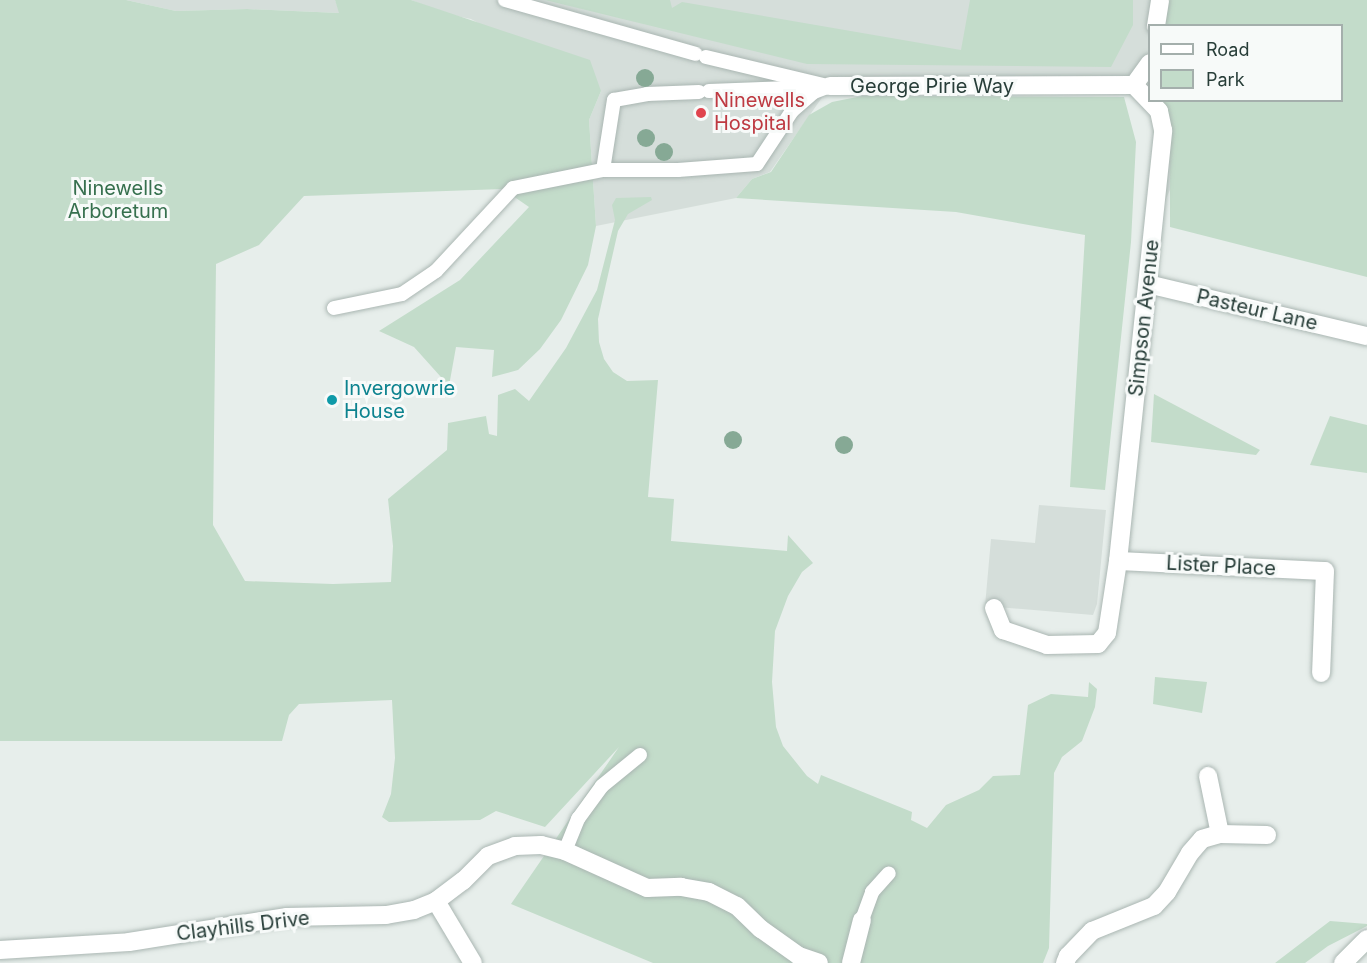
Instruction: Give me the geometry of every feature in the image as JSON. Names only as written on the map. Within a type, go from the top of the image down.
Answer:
[{"type":"street","points":[[1156,24],[1160,0]]},
{"type":"street","points":[[1134,85],[1148,64]]},
{"type":"street","name":"George Pirie Way","points":[[830,86],[1134,85]]},
{"type":"street","name":"Simpson Avenue","points":[[1134,85],[1148,100]]},
{"type":"street","name":"Simpson Avenue","points":[[994,608],[1002,630],[1047,645],[1098,644],[1107,633],[1118,561],[1163,130],[1159,111],[1150,102]]},
{"type":"street","name":"Pasteur Lane","points":[[1148,284],[1367,336]]},
{"type":"street","name":"Lister Place","points":[[1118,561],[1325,571],[1322,673]]},
{"type":"street","points":[[1208,776],[1220,834]]},
{"type":"street","points":[[1065,963],[1068,956],[1092,931],[1154,906],[1167,892],[1190,853],[1202,839],[1220,834],[1267,835]]},
{"type":"street","name":"Clayhills Drive","points":[[0,950],[48,956],[287,917],[386,915],[414,910],[436,901],[488,856],[515,846],[541,844],[565,851],[647,888],[681,887],[709,892],[737,906],[761,929],[800,956],[819,963]]},
{"type":"street","points":[[436,901],[473,963]]},
{"type":"street","points":[[851,963],[862,920]]},
{"type":"street","points":[[1343,963],[1367,939]]},
{"type":"lane","name":"George Pirie Way","points":[[505,0],[701,56],[830,86]]},
{"type":"lane","points":[[603,170],[614,100],[647,94],[830,86]]},
{"type":"lane","points":[[334,308],[402,294],[436,271],[513,188],[603,170],[678,170],[757,165],[792,111],[814,92],[830,86]]},
{"type":"lane","points":[[565,851],[578,819],[602,786],[640,755]]},
{"type":"lane","points":[[862,920],[872,892],[889,873]]},
{"type":"shaded area","points":[[126,0],[335,0],[340,13],[247,9],[176,11]]},
{"type":"shaded area","name":"Ninewells Hospital","points":[[411,0],[1367,0],[1367,193],[1171,187],[1155,226],[1163,130],[1134,85],[830,86],[770,172],[752,179],[736,198],[596,226],[589,120],[601,91],[471,19],[447,14]]},
{"type":"shaded area","points":[[1039,505],[1106,510],[1097,604],[1093,615],[985,606],[991,539],[1035,543]]},
{"type":"green space","name":"Ninewells Arboretum","points":[[0,0],[126,0],[176,11],[247,9],[339,13],[335,0],[411,0],[590,60],[601,91],[589,120],[596,226],[588,265],[561,320],[540,349],[518,370],[492,377],[494,350],[456,347],[449,386],[414,347],[379,331],[460,280],[529,207],[503,189],[304,196],[259,245],[216,264],[213,525],[245,581],[333,584],[391,582],[393,546],[388,499],[447,450],[448,423],[486,416],[489,434],[497,436],[498,395],[515,389],[529,401],[566,348],[597,290],[615,220],[612,205],[616,198],[651,197],[652,200],[628,214],[618,231],[598,319],[599,342],[604,359],[613,372],[627,381],[658,380],[648,497],[674,499],[671,541],[787,551],[788,535],[813,563],[802,572],[788,596],[775,631],[772,682],[776,727],[783,746],[807,776],[818,784],[821,775],[912,812],[911,820],[927,828],[946,805],[979,790],[993,776],[1020,775],[1028,705],[1051,694],[1088,697],[1089,682],[1097,689],[1095,707],[1082,741],[1062,757],[1054,773],[1049,948],[1043,963],[653,963],[511,904],[619,747],[545,827],[496,811],[480,820],[389,822],[382,817],[391,794],[395,758],[392,700],[299,704],[289,715],[282,741],[0,741]]},
{"type":"green space","points":[[545,0],[670,0],[672,8],[682,2],[961,50],[970,0],[1133,0],[1133,25],[1111,67],[807,64]]},
{"type":"green space","points":[[1164,0],[1367,0],[1367,277],[1170,227],[1170,119],[1160,102],[1343,102],[1343,24],[1159,24]]},
{"type":"green space","points":[[862,96],[1124,97],[1136,142],[1131,242],[1105,490],[1070,487],[1085,235],[956,212],[736,198],[752,179],[771,172],[809,115],[832,102]]},
{"type":"green space","points":[[1154,394],[1260,450],[1256,455],[1151,442]]},
{"type":"green space","points":[[1330,416],[1367,425],[1367,473],[1310,465]]},
{"type":"green space","points":[[1155,677],[1207,682],[1202,713],[1153,704]]},
{"type":"green space","points":[[1330,921],[1367,924],[1367,926],[1328,946],[1305,963],[1275,963]]},
{"type":"place","name":"Ninewells Hospital","points":[[701,113]]},
{"type":"place","name":"Invergowrie House","points":[[332,400]]}]
